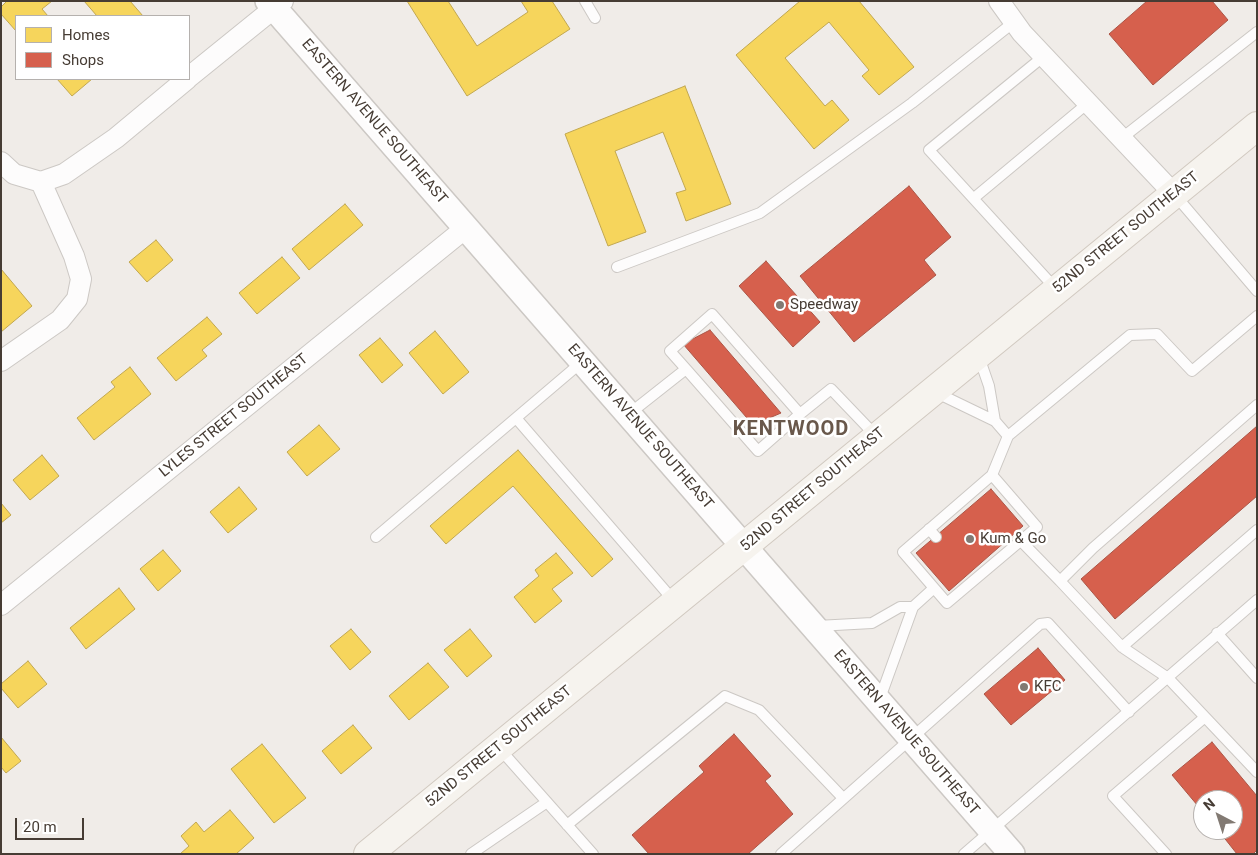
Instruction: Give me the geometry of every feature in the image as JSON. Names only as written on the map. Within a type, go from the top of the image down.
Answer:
[{"type":"main road","name":"52ND STREET SOUTHEAST","points":[[368,854],[744,548],[932,390],[1257,126]]},
{"type":"street","points":[[999,1],[1014,22],[1044,56],[1174,194]]},
{"type":"street","points":[[190,76],[275,4]]},
{"type":"street","name":"EASTERN AVENUE SOUTHEAST","points":[[275,4],[744,548],[1012,854]]},
{"type":"street","points":[[1,162],[14,174],[41,182],[64,174],[116,138],[186,80]]},
{"type":"street","points":[[1,361],[34,336],[60,320],[77,299],[81,279],[74,256],[41,182]]},
{"type":"street","name":"LYLES STREET SOUTHEAST","points":[[1,605],[467,228]]},
{"type":"lane","points":[[585,1],[595,18]]},
{"type":"lane","points":[[617,267],[760,213],[912,103],[1014,22]]},
{"type":"lane","points":[[1122,138],[1257,32]]},
{"type":"lane","points":[[1044,56],[929,150],[1057,290]]},
{"type":"lane","points":[[974,198],[1088,103]]},
{"type":"lane","points":[[1174,194],[1257,291]]},
{"type":"lane","points":[[800,414],[712,314],[670,351],[758,451],[831,388],[877,437]]},
{"type":"lane","points":[[992,475],[1037,527],[1021,541],[1003,549],[971,577],[947,604],[903,552],[932,533],[965,504],[992,475],[1008,436],[1130,335],[1157,334],[1192,371],[1257,316]]},
{"type":"lane","points":[[978,354],[989,386],[995,421]]},
{"type":"lane","points":[[376,536],[583,361]]},
{"type":"lane","points":[[628,414],[686,369]]},
{"type":"lane","points":[[932,390],[995,421],[1008,436]]},
{"type":"lane","points":[[1060,581],[1094,548],[1257,405]]},
{"type":"lane","points":[[516,418],[676,603]]},
{"type":"lane","points":[[1122,647],[1257,530]]},
{"type":"lane","points":[[1021,541],[1122,647],[1168,678],[1257,772]]},
{"type":"lane","points":[[878,702],[913,607],[934,588]]},
{"type":"lane","points":[[964,854],[1257,600]]},
{"type":"lane","points":[[812,626],[872,622],[900,607],[913,607]]},
{"type":"lane","points":[[781,854],[1040,624],[1048,623],[1129,712]]},
{"type":"lane","points":[[1217,633],[1257,678]]},
{"type":"lane","points":[[567,825],[725,696],[759,710],[843,798]]},
{"type":"lane","points":[[1166,854],[1113,796],[1205,717]]},
{"type":"lane","points":[[499,747],[593,854]]},
{"type":"lane","points":[[471,854],[547,802]]},
{"type":"building: Homes","points":[[7,1],[52,1],[42,9],[47,15],[15,15],[15,30],[1,14],[1,7]]},
{"type":"building: Homes","points":[[84,1],[130,1],[142,15],[96,15]]},
{"type":"building: Homes","points":[[407,1],[448,1],[477,46],[528,12],[521,1],[552,1],[570,29],[467,96]]},
{"type":"building: Homes","points":[[800,1],[859,1],[914,67],[879,95],[862,76],[869,70],[829,22],[785,58],[825,106],[832,100],[849,120],[814,149],[736,55]]},
{"type":"building: Homes","points":[[58,80],[91,80],[72,96]]},
{"type":"building: Homes","points":[[685,86],[731,204],[686,221],[676,193],[686,190],[663,132],[615,151],[646,232],[608,246],[565,134]]},
{"type":"building: Homes","points":[[345,204],[363,225],[309,270],[292,249]]},
{"type":"building: Homes","points":[[156,240],[173,260],[147,282],[129,262]]},
{"type":"building: Homes","points":[[282,257],[300,278],[257,314],[239,293]]},
{"type":"building: Homes","points":[[1,269],[32,306],[1,332]]},
{"type":"building: Homes","points":[[207,317],[222,334],[202,350],[207,356],[176,381],[157,358]]},
{"type":"building: Homes","points":[[435,331],[469,372],[443,394],[409,353]]},
{"type":"building: Homes","points":[[380,338],[403,365],[382,383],[359,355]]},
{"type":"building: Homes","points":[[130,367],[151,394],[94,440],[77,418],[115,387],[111,382]]},
{"type":"building: Homes","points":[[319,425],[340,449],[307,476],[287,452]]},
{"type":"building: Homes","points":[[518,450],[613,559],[592,577],[513,486],[446,544],[430,526]]},
{"type":"building: Homes","points":[[42,455],[59,476],[30,500],[13,480]]},
{"type":"building: Homes","points":[[239,487],[257,509],[228,533],[210,512]]},
{"type":"building: Homes","points":[[1,503],[11,515],[1,523]]},
{"type":"building: Homes","points":[[163,550],[181,571],[158,591],[140,569]]},
{"type":"building: Homes","points":[[556,553],[573,573],[552,589],[562,601],[535,623],[514,597],[539,576],[535,570]]},
{"type":"building: Homes","points":[[119,588],[135,609],[86,649],[70,628]]},
{"type":"building: Homes","points":[[351,629],[371,652],[350,670],[330,646]]},
{"type":"building: Homes","points":[[470,629],[492,656],[467,677],[444,650]]},
{"type":"building: Homes","points":[[28,661],[47,684],[18,708],[1,688],[1,684]]},
{"type":"building: Homes","points":[[428,663],[449,687],[409,720],[389,696]]},
{"type":"building: Homes","points":[[353,725],[372,748],[341,774],[322,751]]},
{"type":"building: Homes","points":[[1,737],[21,761],[6,773],[1,767]]},
{"type":"building: Homes","points":[[262,744],[306,798],[274,823],[231,769]]},
{"type":"building: Homes","points":[[230,810],[254,838],[236,854],[180,854],[189,846],[181,836],[196,822],[204,832]]},
{"type":"building: Shops","points":[[1147,1],[1212,1],[1228,20],[1153,85],[1109,34]]},
{"type":"building: Shops","points":[[909,186],[951,237],[924,260],[936,275],[854,342],[800,276]]},
{"type":"building: Shops","points":[[766,261],[820,322],[793,347],[739,286]]},
{"type":"building: Shops","points":[[710,330],[781,413],[753,425],[683,344]]},
{"type":"building: Shops","points":[[1257,426],[1257,496],[1115,619],[1081,579]]},
{"type":"building: Shops","points":[[991,489],[1023,526],[949,591],[916,553]]},
{"type":"building: Shops","name":"KFC","points":[[1038,648],[1065,680],[1011,725],[984,694]]},
{"type":"building: Shops","points":[[734,734],[771,776],[765,781],[793,814],[748,854],[649,854],[632,835],[704,772],[699,766]]},
{"type":"building: Shops","points":[[1212,742],[1257,796],[1257,850],[1253,854],[1237,854],[1226,840],[1243,840],[1243,790],[1193,790],[1193,800],[1172,775]]},
{"type":"place","name":"Speedway","points":[[780,305]]},
{"type":"place","name":"Kum & Go","points":[[970,539]]},
{"type":"place","name":"KFC","points":[[1024,687]]},
{"type":"district","name":"KENTWOOD","points":[[791,430]]}]
